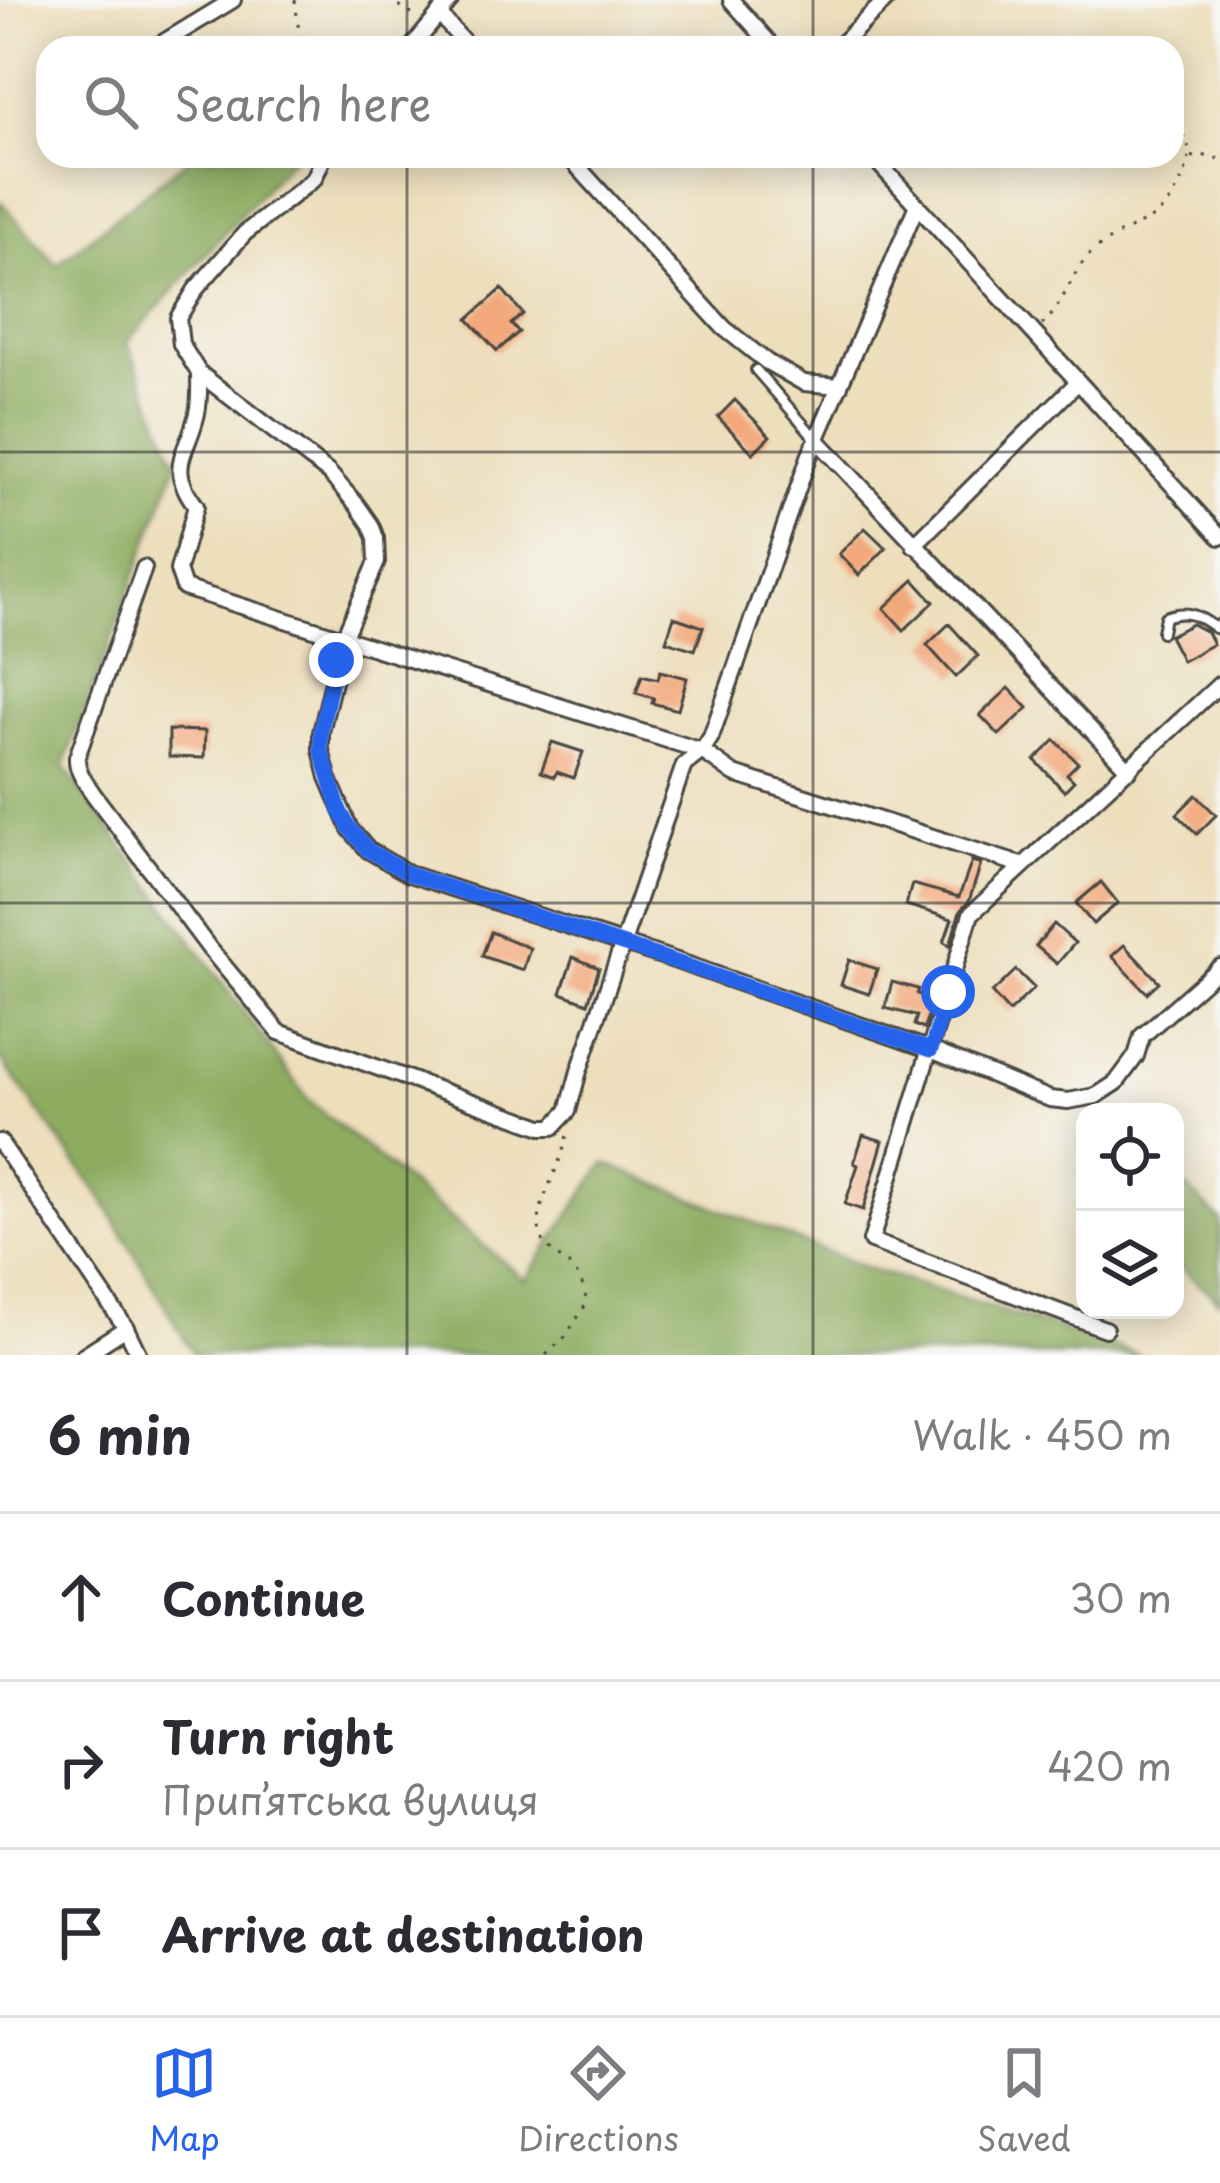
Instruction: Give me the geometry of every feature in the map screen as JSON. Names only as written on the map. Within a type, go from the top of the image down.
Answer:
[{"type":"street","points":[[174,36],[233,0]]},
{"type":"street","points":[[421,36],[451,0]]},
{"type":"street","points":[[731,0],[763,36]]},
{"type":"street","points":[[849,36],[886,0]]},
{"type":"street","points":[[434,20],[454,36]]},
{"type":"street","points":[[319,168],[314,179],[245,233],[196,289],[178,318],[181,344],[199,373],[329,473],[371,525],[377,562],[343,639],[321,731],[321,750],[340,811],[368,850],[409,874],[931,1050],[1050,1099],[1096,1096],[1116,1083],[1136,1056],[1142,1036],[1220,967]]},
{"type":"street","points":[[579,168],[724,328],[767,362],[804,383],[840,386]]},
{"type":"street","points":[[883,168],[1220,537]]},
{"type":"street","points":[[144,568],[76,764],[94,795],[279,1032],[542,1127],[553,1127],[568,1112],[684,765],[702,751],[710,737],[817,440],[917,205]]},
{"type":"street","points":[[199,373],[198,411],[178,469],[196,506],[178,571],[184,588],[702,751],[734,774],[1021,865]]},
{"type":"street","points":[[914,545],[1077,383]]},
{"type":"street","points":[[817,440],[1129,770]]},
{"type":"street","points":[[1105,1329],[871,1241],[971,914],[1220,684]]},
{"type":"street","points":[[0,1142],[126,1328],[139,1355]]},
{"type":"street","points":[[84,1355],[126,1328]]},
{"type":"lane","points":[[756,370],[817,440]]},
{"type":"lane","points":[[1162,632],[1165,617],[1178,612],[1201,617],[1215,628],[1220,624]]},
{"type":"path","points":[[295,0],[300,36]]},
{"type":"path","points":[[389,0],[434,20]]},
{"type":"path","points":[[1032,333],[1058,308],[1079,267],[1095,249],[1165,210],[1191,157],[1184,136]]},
{"type":"path","points":[[1191,157],[1220,159]]},
{"type":"path","points":[[546,1355],[566,1337],[587,1304],[578,1274],[540,1238],[550,1180],[567,1144],[568,1112]]},
{"type":"green space","points":[[177,168],[283,168],[127,342],[177,463],[64,766],[309,1101],[525,1280],[605,1163],[866,1268],[1141,1355],[194,1355],[103,1200],[0,1058],[0,201],[57,265]]},
{"type":"green space","points":[[1184,1187],[1220,1220],[1220,1301],[1184,1271]]},
{"type":"building","points":[[502,289],[523,314],[511,324],[519,332],[497,351],[468,319]]},
{"type":"building","points":[[735,400],[770,436],[753,453],[718,417]]},
{"type":"building","points":[[865,528],[886,548],[859,575],[839,554]]},
{"type":"building","points":[[914,580],[934,602],[904,630],[884,608]]},
{"type":"building","points":[[674,617],[703,627],[695,650],[666,641]]},
{"type":"building","points":[[949,624],[978,656],[956,677],[927,645]]},
{"type":"building","points":[[1192,624],[1207,632],[1213,644],[1182,661],[1169,636]]},
{"type":"building","points":[[660,671],[687,678],[678,710],[636,693],[642,675],[658,679]]},
{"type":"building","points":[[1009,688],[1028,708],[999,735],[980,715]]},
{"type":"building","points":[[169,730],[205,731],[204,758],[169,757]]},
{"type":"building","points":[[1055,740],[1078,763],[1067,774],[1074,781],[1064,791],[1035,760]]},
{"type":"building","points":[[552,742],[583,752],[574,778],[541,772]]},
{"type":"building","points":[[1196,795],[1216,815],[1197,834],[1177,814]]},
{"type":"building","points":[[972,861],[981,864],[950,945],[944,942],[952,919],[906,905],[912,884],[959,897]]},
{"type":"building","points":[[1101,882],[1118,903],[1093,924],[1076,903]]},
{"type":"building","points":[[1054,924],[1075,943],[1057,964],[1036,946]]},
{"type":"building","points":[[491,932],[530,948],[523,970],[482,956]]},
{"type":"building","points":[[1124,945],[1159,982],[1147,993],[1112,956]]},
{"type":"building","points":[[573,957],[599,968],[588,1003],[561,993]]},
{"type":"building","points":[[849,960],[877,969],[869,994],[841,985]]},
{"type":"building","points":[[1016,970],[1034,988],[1009,1012],[992,993]]},
{"type":"building","points":[[892,982],[933,999],[924,1029],[914,1025],[917,1016],[885,1008]]},
{"type":"building","points":[[863,1135],[883,1141],[863,1210],[845,1204]]},
{"type":"route","points":[[336,660],[321,731],[328,777],[350,829],[368,850],[409,874],[931,1050],[948,992]]}]
